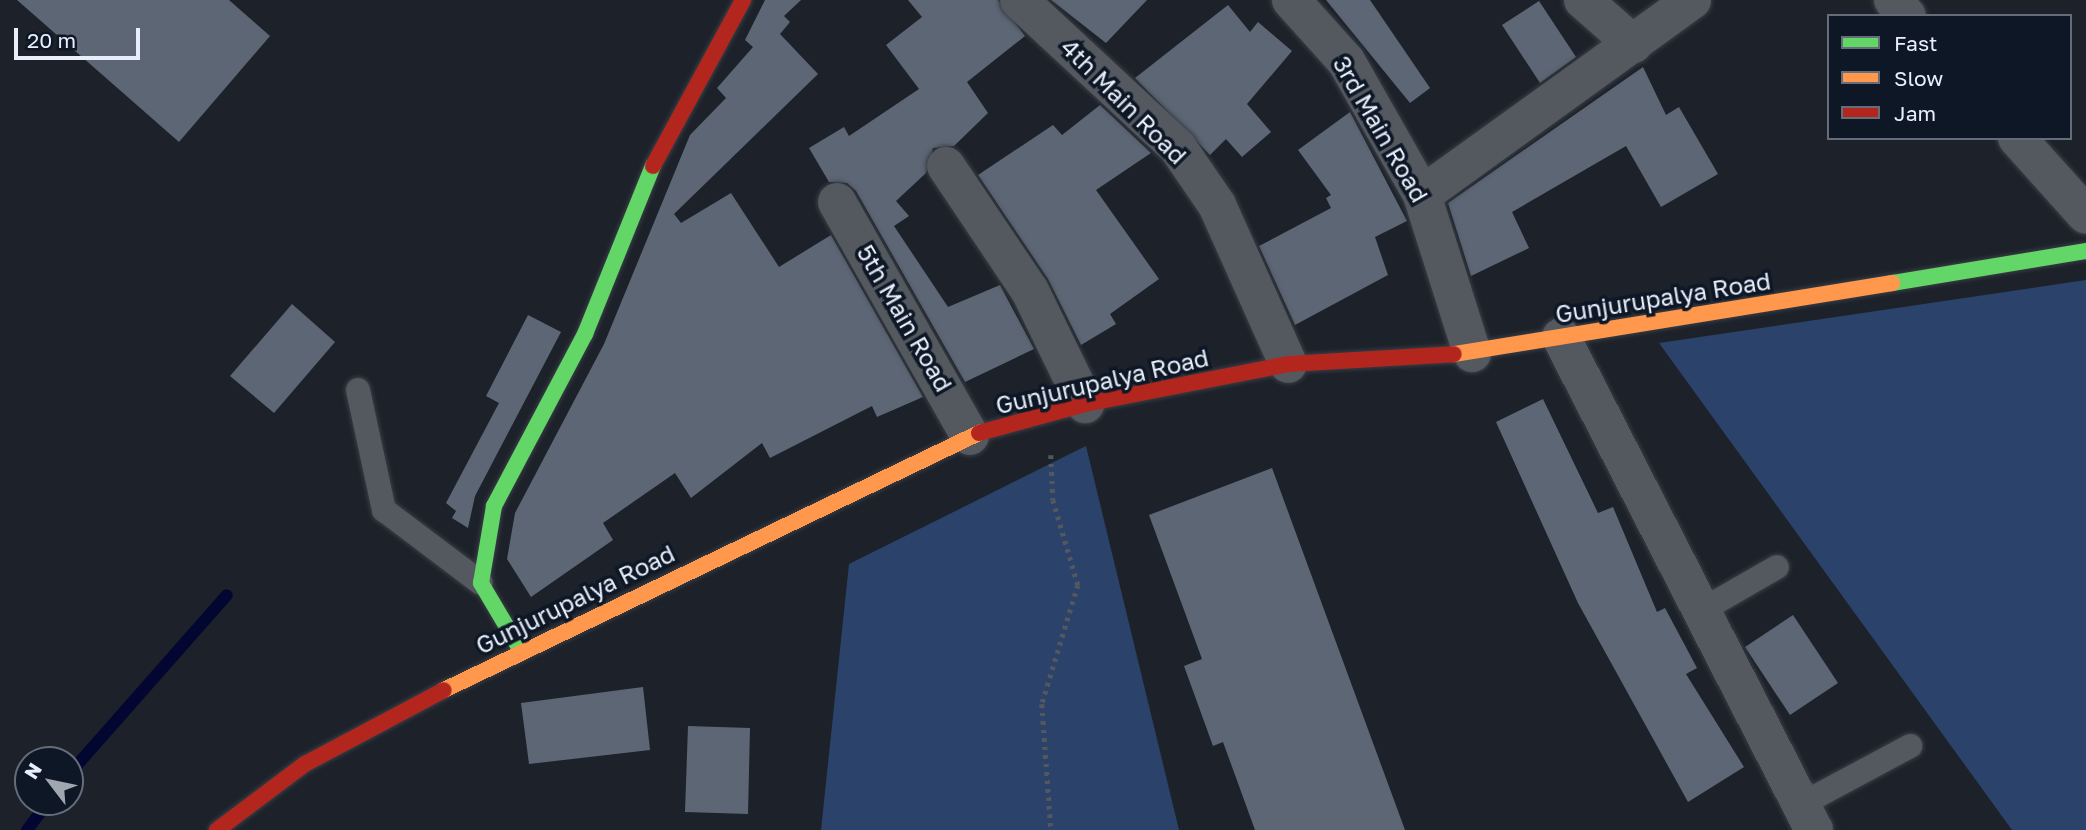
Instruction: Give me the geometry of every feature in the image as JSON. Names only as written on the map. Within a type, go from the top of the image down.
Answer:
[{"type":"street","points":[[520,649],[481,583],[494,506],[585,334],[670,125],[743,0]]},
{"type":"street","name":"4th Main Road","points":[[1019,0],[1178,148],[1217,205],[1288,364]]},
{"type":"street","name":"3rd Main Road","points":[[1291,0],[1346,61],[1422,195],[1472,353]]},
{"type":"street","points":[[1583,0],[1633,44]]},
{"type":"street","points":[[1422,195],[1692,0]]},
{"type":"street","points":[[1893,0],[1905,14]]},
{"type":"street","points":[[2019,140],[2086,215]]},
{"type":"street","points":[[946,166],[1030,291],[1085,404]]},
{"type":"street","name":"5th Main Road","points":[[837,202],[918,334],[970,436]]},
{"type":"street","name":"Gunjurupalya Road","points":[[217,830],[305,764],[520,649],[970,436],[1085,404],[1288,364],[1472,353],[2086,251]]},
{"type":"street","points":[[1561,337],[1704,609],[1808,817]]},
{"type":"lane","points":[[358,390],[384,510],[481,583]]},
{"type":"lane","points":[[1704,609],[1777,567]]},
{"type":"lane","points":[[1808,817],[1909,746]]},
{"type":"path","points":[[1044,415],[1053,500],[1078,585],[1042,704],[1051,830]]},
{"type":"shaded area","points":[[2086,280],[2086,830],[2012,830],[1659,343]]},
{"type":"shaded area","points":[[1086,446],[1179,830],[821,830],[849,564]]},
{"type":"building","points":[[17,0],[229,0],[270,36],[179,142]]},
{"type":"building","points":[[765,0],[801,0],[784,16],[790,22],[780,34],[818,74],[674,214],[681,223],[731,193],[779,267],[831,235],[923,397],[877,417],[872,406],[770,458],[762,443],[691,498],[675,473],[603,523],[613,540],[531,597],[507,559],[515,513],[604,344],[690,135],[726,98],[717,88],[753,47],[745,40]]},
{"type":"building","points":[[908,0],[998,0],[1025,36],[967,82],[988,113],[954,146],[933,148],[926,173],[896,201],[909,216],[894,226],[948,307],[1000,285],[1034,349],[965,382],[856,191],[847,183],[829,182],[809,148],[844,127],[849,136],[919,89],[886,45],[922,17]]},
{"type":"building","points":[[1051,0],[1147,0],[1106,43]]},
{"type":"building","points":[[1326,0],[1370,0],[1430,88],[1410,103]]},
{"type":"building","points":[[1539,1],[1576,57],[1540,83],[1502,25]]},
{"type":"building","points":[[1228,5],[1250,32],[1258,22],[1292,51],[1247,104],[1271,132],[1242,157],[1226,139],[1210,155],[1135,78]]},
{"type":"building","points":[[1643,67],[1666,115],[1679,107],[1718,174],[1661,207],[1626,146],[1512,212],[1529,248],[1471,276],[1448,203]]},
{"type":"building","points":[[1100,105],[1151,153],[1096,190],[1159,279],[1110,314],[1116,324],[1081,345],[1048,279],[978,175],[1053,125],[1062,135]]},
{"type":"building","points":[[1350,112],[1407,221],[1375,237],[1388,275],[1295,325],[1259,246],[1331,208],[1326,198],[1331,195],[1298,150]]},
{"type":"building","points":[[292,304],[335,342],[274,413],[230,376]]},
{"type":"building","points":[[528,315],[561,332],[475,496],[468,528],[452,518],[456,511],[446,503],[499,403],[486,396]]},
{"type":"building","points":[[1543,399],[1598,513],[1613,507],[1657,612],[1665,608],[1697,668],[1686,674],[1744,767],[1688,802],[1578,603],[1496,422]]},
{"type":"building","points":[[1272,468],[1405,830],[1255,830],[1223,742],[1213,746],[1184,666],[1202,659],[1149,515]]},
{"type":"building","points":[[1793,615],[1838,683],[1790,715],[1745,647]]},
{"type":"building","points":[[643,687],[650,750],[529,764],[521,703]]},
{"type":"building","points":[[688,726],[750,728],[748,814],[685,812]]},
{"type":"waterway","points":[[84,757],[227,595]]},
{"type":"waterway","points":[[27,830],[38,816]]},
{"type":"traffic: fast","points":[[520,649],[481,583],[494,506],[585,334],[653,166]]},
{"type":"traffic: fast","points":[[1892,283],[2086,251]]},
{"type":"traffic: slow","points":[[1454,354],[1892,283]]},
{"type":"traffic: slow","points":[[444,690],[979,433]]},
{"type":"traffic: jam","points":[[653,166],[743,0]]},
{"type":"traffic: jam","points":[[979,433],[1085,404],[1288,364],[1454,354]]},
{"type":"traffic: jam","points":[[217,830],[305,764],[444,690]]}]
